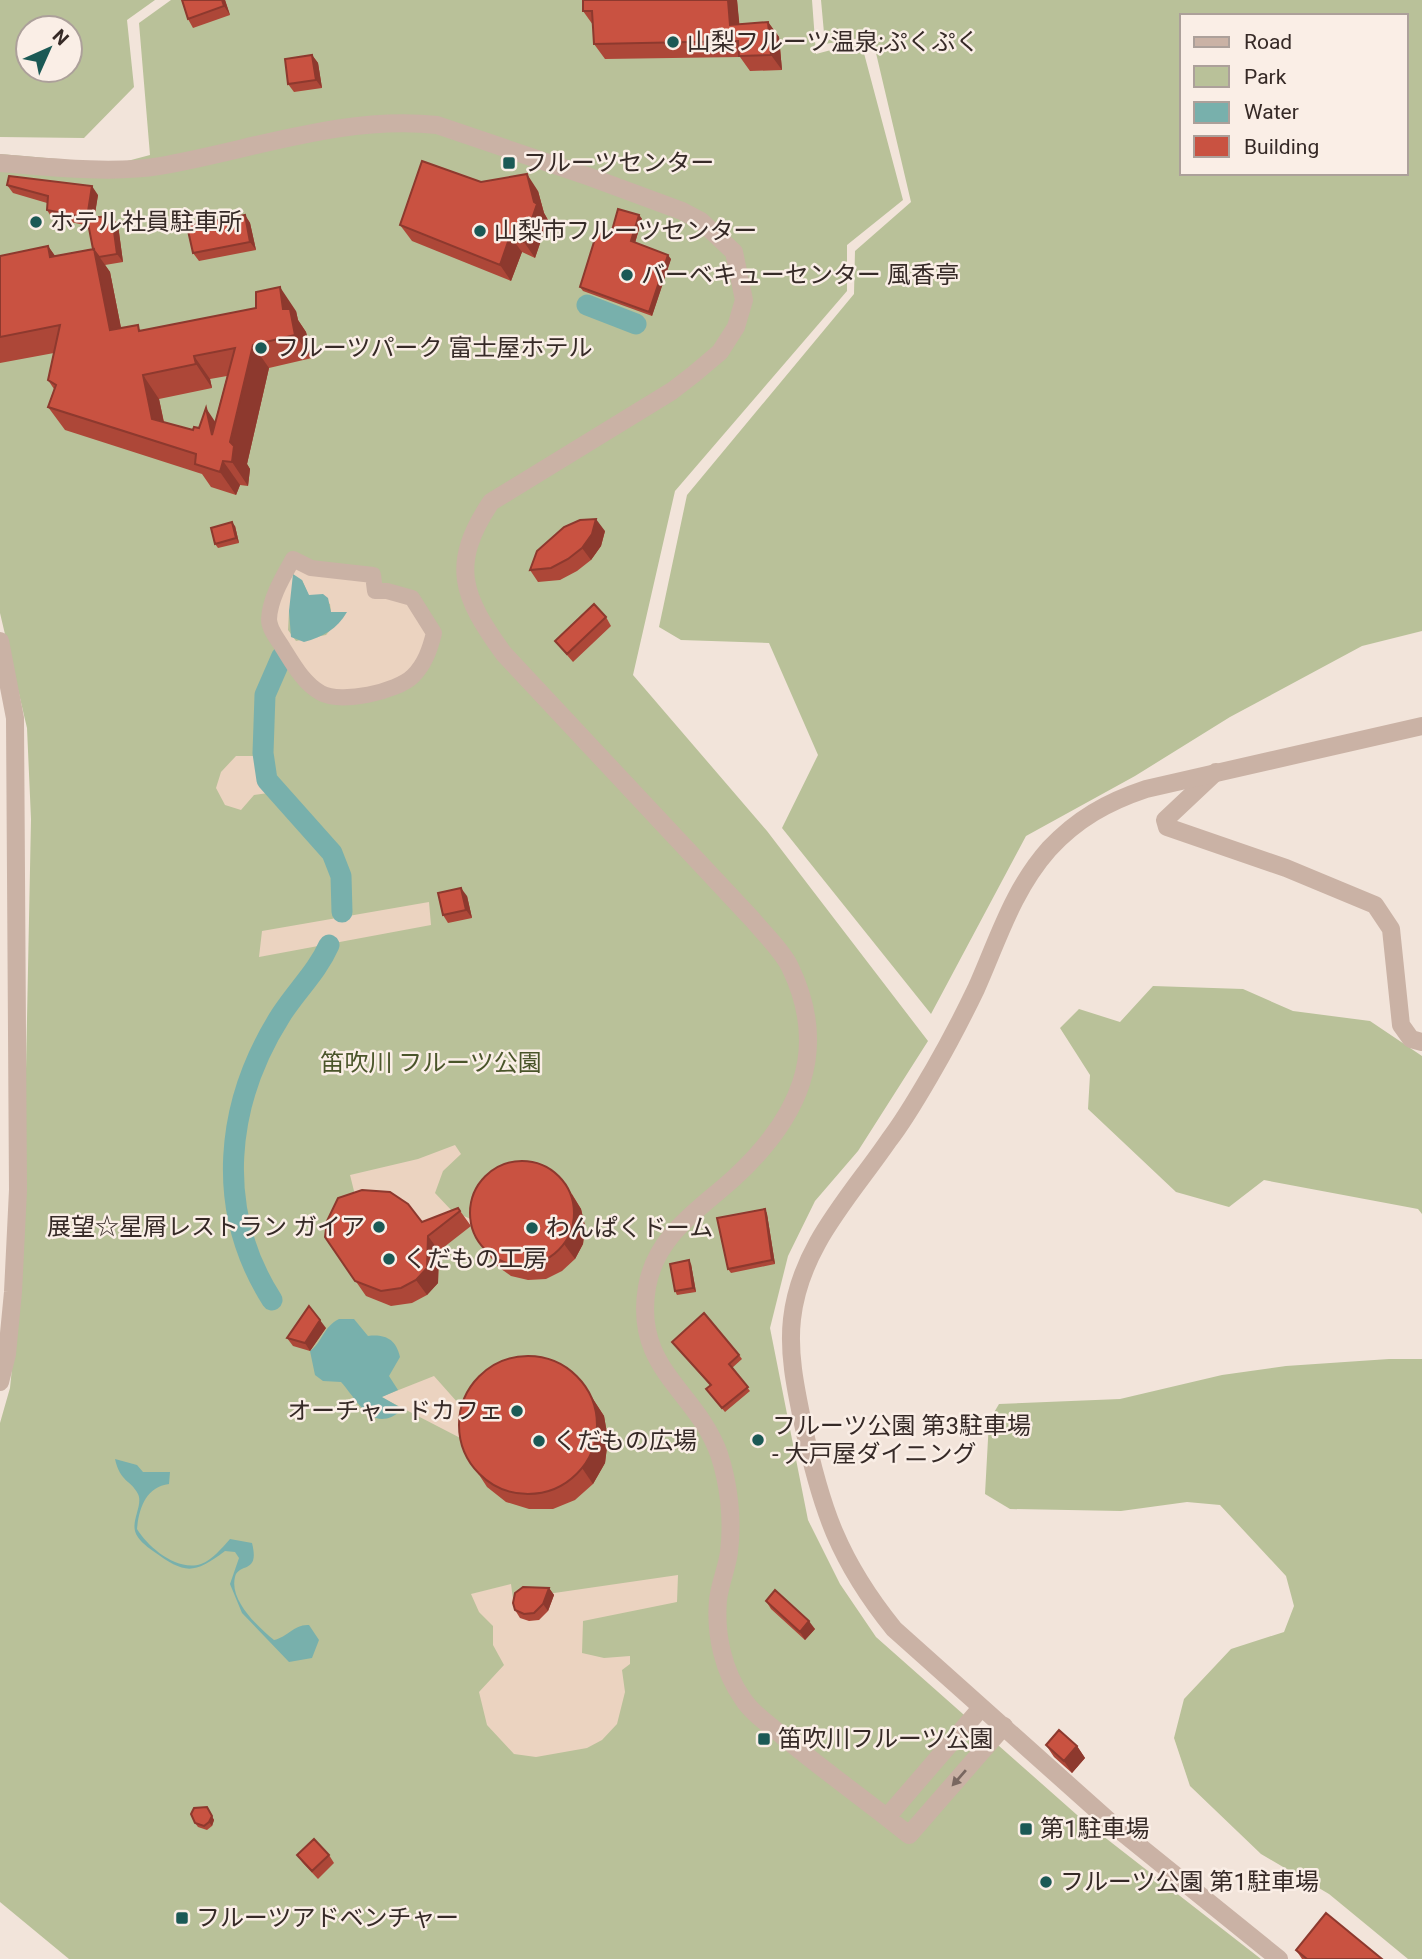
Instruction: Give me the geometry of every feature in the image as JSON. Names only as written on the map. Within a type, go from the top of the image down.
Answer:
[{"type":"street","points":[[0,163],[60,168],[156,167],[342,127],[397,121],[438,125],[682,211],[718,234],[734,252],[744,300],[736,327],[720,352],[672,391],[491,502],[473,529],[464,573],[477,617],[504,654],[753,920],[789,966],[804,1004],[808,1044],[804,1076],[790,1114],[760,1153],[680,1222],[658,1256],[647,1285],[645,1311],[649,1338],[663,1373],[706,1426],[721,1464],[731,1508],[729,1552],[719,1595],[716,1624],[725,1666],[743,1700],[764,1721],[823,1771],[909,1835],[1004,1727]]},
{"type":"street","points":[[293,559],[311,568],[373,575],[375,591],[387,591],[412,598],[434,633],[424,663],[411,678],[388,690],[355,697],[333,698],[319,693],[298,671],[273,632],[269,619],[276,594],[293,559]]},
{"type":"street","points":[[0,641],[15,718],[18,1190],[12,1305],[7,1354],[0,1382]]},
{"type":"street","points":[[1279,1959],[1118,1829],[894,1629],[879,1611],[841,1550],[817,1490],[792,1350],[792,1319],[803,1273],[819,1237],[891,1139],[934,1068],[975,989],[1003,920],[1020,889],[1048,851],[1076,822],[1113,800],[1216,772],[1422,726]]},
{"type":"street","points":[[1216,772],[1165,820],[1167,827],[1286,868],[1375,905],[1391,929],[1401,1025],[1410,1039],[1422,1042]]},
{"type":"street","points":[[887,1817],[981,1708]]},
{"type":"green space","points":[[0,0],[155,0],[127,20],[134,87],[84,138],[0,137]]},
{"type":"green space","name":"笛吹川 フルーツ公園","points":[[171,0],[812,0],[816,54],[861,42],[903,200],[847,245],[847,291],[675,491],[633,675],[767,831],[928,1041],[858,1151],[815,1201],[788,1256],[770,1328],[808,1520],[840,1584],[876,1637],[1085,1822],[1261,1959],[69,1959],[0,1902],[0,1423],[10,1388],[22,1269],[31,819],[27,728],[0,613],[0,154],[116,164],[150,155],[139,23]]},
{"type":"green space","points":[[821,0],[1422,0],[1422,631],[1362,646],[1230,717],[1135,776],[1026,836],[931,1014],[782,828],[818,755],[769,643],[681,640],[659,627],[687,495],[854,294],[855,251],[911,202],[872,36],[825,44]]},
{"type":"green space","points":[[1153,986],[1243,989],[1293,1011],[1370,1021],[1422,1056],[1422,1214],[1418,1209],[1264,1180],[1229,1207],[1176,1192],[1088,1109],[1090,1075],[1060,1028],[1079,1009],[1120,1022]]},
{"type":"green space","points":[[1422,1359],[1422,1959],[1408,1959],[1329,1894],[1261,1854],[1190,1786],[1174,1738],[1184,1699],[1231,1649],[1284,1632],[1294,1606],[1286,1576],[1220,1505],[1187,1502],[1121,1511],[1010,1509],[985,1494],[989,1421],[999,1404],[1120,1399],[1222,1375],[1286,1366]]},
{"type":"shaded area","points":[[293,559],[368,574],[375,591],[402,594],[434,633],[411,678],[333,698],[282,646],[274,606]],"holes":[[[302,580],[309,596],[330,604],[331,612],[346,612],[326,635],[296,641],[288,630],[289,611]]]},
{"type":"shaded area","points":[[236,756],[257,756],[268,793],[254,795],[241,810],[225,805],[216,788],[221,772]]},
{"type":"shaded area","points":[[429,902],[431,925],[259,957],[262,931]]},
{"type":"shaded area","points":[[455,1145],[461,1154],[443,1171],[435,1193],[452,1211],[480,1223],[433,1237],[355,1195],[350,1175],[418,1159]]},
{"type":"shaded area","points":[[434,1376],[466,1412],[470,1443],[381,1397]]},
{"type":"shaded area","points":[[678,1575],[677,1602],[583,1621],[582,1653],[604,1658],[630,1656],[630,1664],[622,1670],[625,1692],[617,1724],[602,1740],[587,1748],[536,1757],[514,1754],[487,1725],[479,1692],[504,1665],[493,1645],[493,1626],[479,1612],[471,1594],[511,1584],[513,1599]]},
{"type":"water","points":[[293,574],[302,580],[309,595],[323,594],[328,598],[331,612],[347,612],[329,632],[304,642],[291,637],[289,611]]},
{"type":"water","points":[[339,1319],[354,1319],[368,1336],[385,1337],[396,1346],[400,1357],[389,1376],[398,1390],[382,1397],[403,1409],[392,1416],[375,1418],[341,1382],[323,1381],[315,1375],[310,1351],[329,1326]]},
{"type":"water","points":[[115,1459],[137,1465],[143,1472],[170,1472],[169,1484],[155,1489],[145,1500],[137,1529],[148,1543],[164,1556],[192,1566],[209,1560],[230,1539],[252,1543],[254,1553],[251,1564],[240,1570],[235,1577],[234,1586],[240,1604],[274,1640],[299,1626],[309,1625],[319,1640],[312,1658],[289,1662],[242,1613],[230,1584],[239,1558],[235,1552],[225,1551],[197,1568],[189,1569],[173,1564],[142,1542],[134,1526],[138,1494],[120,1472]]},
{"type":"building","points":[[182,0],[222,0],[224,6],[188,19]]},
{"type":"building","name":"山梨フルーツ温泉;ぷくぷく","points":[[583,0],[728,0],[730,25],[768,22],[771,55],[739,56],[738,41],[594,44],[592,11],[583,11]]},
{"type":"building","points":[[312,55],[316,80],[288,84],[285,59]]},
{"type":"building","name":"山梨市フルーツセンター","points":[[422,161],[481,182],[527,174],[534,202],[537,204],[524,242],[510,236],[500,265],[400,225]]},
{"type":"building","points":[[9,176],[92,186],[87,218],[47,210],[48,196],[7,185]]},
{"type":"building","name":"バーベキューセンター 風香亭","points":[[618,209],[639,215],[631,241],[668,255],[649,312],[580,287],[598,229],[611,234]]},
{"type":"building","points":[[245,215],[250,242],[193,253],[187,226]]},
{"type":"building","points":[[112,216],[117,254],[99,257],[93,249],[87,218]]},
{"type":"building","points":[[48,246],[50,257],[94,249],[110,330],[138,325],[139,331],[256,308],[256,292],[280,287],[283,309],[290,309],[295,335],[253,345],[230,442],[234,446],[232,462],[223,461],[220,472],[195,464],[196,454],[48,407],[56,385],[48,380],[60,325],[0,337],[0,256]],"holes":[[[235,348],[212,435],[206,408],[199,428],[194,427],[193,430],[152,419],[143,375],[196,364],[194,356]]]},
{"type":"building","points":[[596,519],[592,534],[582,548],[568,559],[551,568],[530,570],[537,551],[564,527],[580,520]]},
{"type":"building","points":[[232,522],[236,538],[215,544],[211,528]]},
{"type":"building","points":[[594,604],[606,617],[567,654],[555,641]]},
{"type":"building","points":[[461,888],[466,910],[443,915],[438,893]]},
{"type":"building","name":"わんぱくドーム","points":[[522,1161],[542,1165],[559,1176],[570,1193],[574,1213],[570,1233],[559,1250],[542,1261],[522,1265],[502,1261],[485,1250],[474,1233],[470,1213],[474,1193],[485,1176],[502,1165]]},
{"type":"building","name":"くだもの工房","points":[[362,1190],[390,1192],[408,1204],[422,1222],[458,1208],[460,1211],[428,1236],[427,1268],[416,1280],[401,1288],[381,1291],[355,1281],[325,1237],[327,1221],[338,1198]]},
{"type":"building","points":[[765,1209],[772,1260],[728,1269],[717,1218]]},
{"type":"building","points":[[689,1260],[693,1288],[675,1291],[670,1264]]},
{"type":"building","points":[[309,1306],[320,1320],[305,1343],[287,1338]]},
{"type":"building","points":[[704,1313],[739,1355],[729,1364],[748,1387],[722,1408],[706,1389],[711,1385],[672,1342]]},
{"type":"building","name":"くだもの広場","points":[[528,1356],[554,1362],[577,1376],[591,1399],[597,1425],[591,1451],[577,1474],[554,1488],[528,1494],[502,1488],[479,1474],[465,1451],[459,1425],[465,1399],[479,1376],[502,1362]]},
{"type":"building","points":[[523,1587],[549,1588],[543,1604],[534,1613],[524,1614],[515,1610],[515,1593]]},
{"type":"building","points":[[775,1590],[809,1621],[800,1632],[766,1601]]},
{"type":"building","points":[[1059,1730],[1077,1746],[1064,1761],[1046,1745]]},
{"type":"building","points":[[207,1807],[212,1816],[209,1822],[204,1826],[195,1823],[191,1814],[194,1808]]},
{"type":"building","points":[[314,1839],[329,1855],[312,1871],[297,1855]]},
{"type":"building","points":[[1326,1913],[1382,1959],[1307,1959],[1296,1950]]},
{"type":"waterway","points":[[587,305],[636,324]]},
{"type":"waterway","points":[[282,656],[265,695],[263,753],[267,780],[332,853],[341,876],[342,912]]},
{"type":"waterway","points":[[272,1300],[253,1265],[241,1229],[235,1193],[234,1156],[238,1120],[262,1049],[281,1015],[319,964],[329,945]]},
{"type":"place","name":"山梨フルーツ温泉;ぷくぷく","points":[[673,42]]},
{"type":"place","name":"フルーツセンター","points":[[509,163]]},
{"type":"place","name":"ホテル社員駐車所","points":[[36,222]]},
{"type":"place","name":"山梨市フルーツセンター","points":[[480,231]]},
{"type":"place","name":"バーベキューセンター 風香亭","points":[[627,275]]},
{"type":"place","name":"フルーツパーク 富士屋ホテル","points":[[261,348]]},
{"type":"place","name":"展望☆星屑レストラン ガイア","points":[[379,1227]]},
{"type":"place","name":"わんぱくドーム","points":[[532,1228]]},
{"type":"place","name":"くだもの工房","points":[[389,1259]]},
{"type":"place","name":"オーチャードカフェ","points":[[517,1411]]},
{"type":"place","name":"フルーツ公園 第3駐車場 - 大戸屋ダイニング","points":[[758,1440]]},
{"type":"place","name":"くだもの広場","points":[[539,1441]]},
{"type":"place","name":"笛吹川フルーツ公園","points":[[764,1739]]},
{"type":"place","name":"第1駐車場","points":[[1026,1829]]},
{"type":"place","name":"フルーツ公園 第1駐車場","points":[[1046,1882]]},
{"type":"place","name":"フルーツアドベンチャー","points":[[182,1918]]}]
